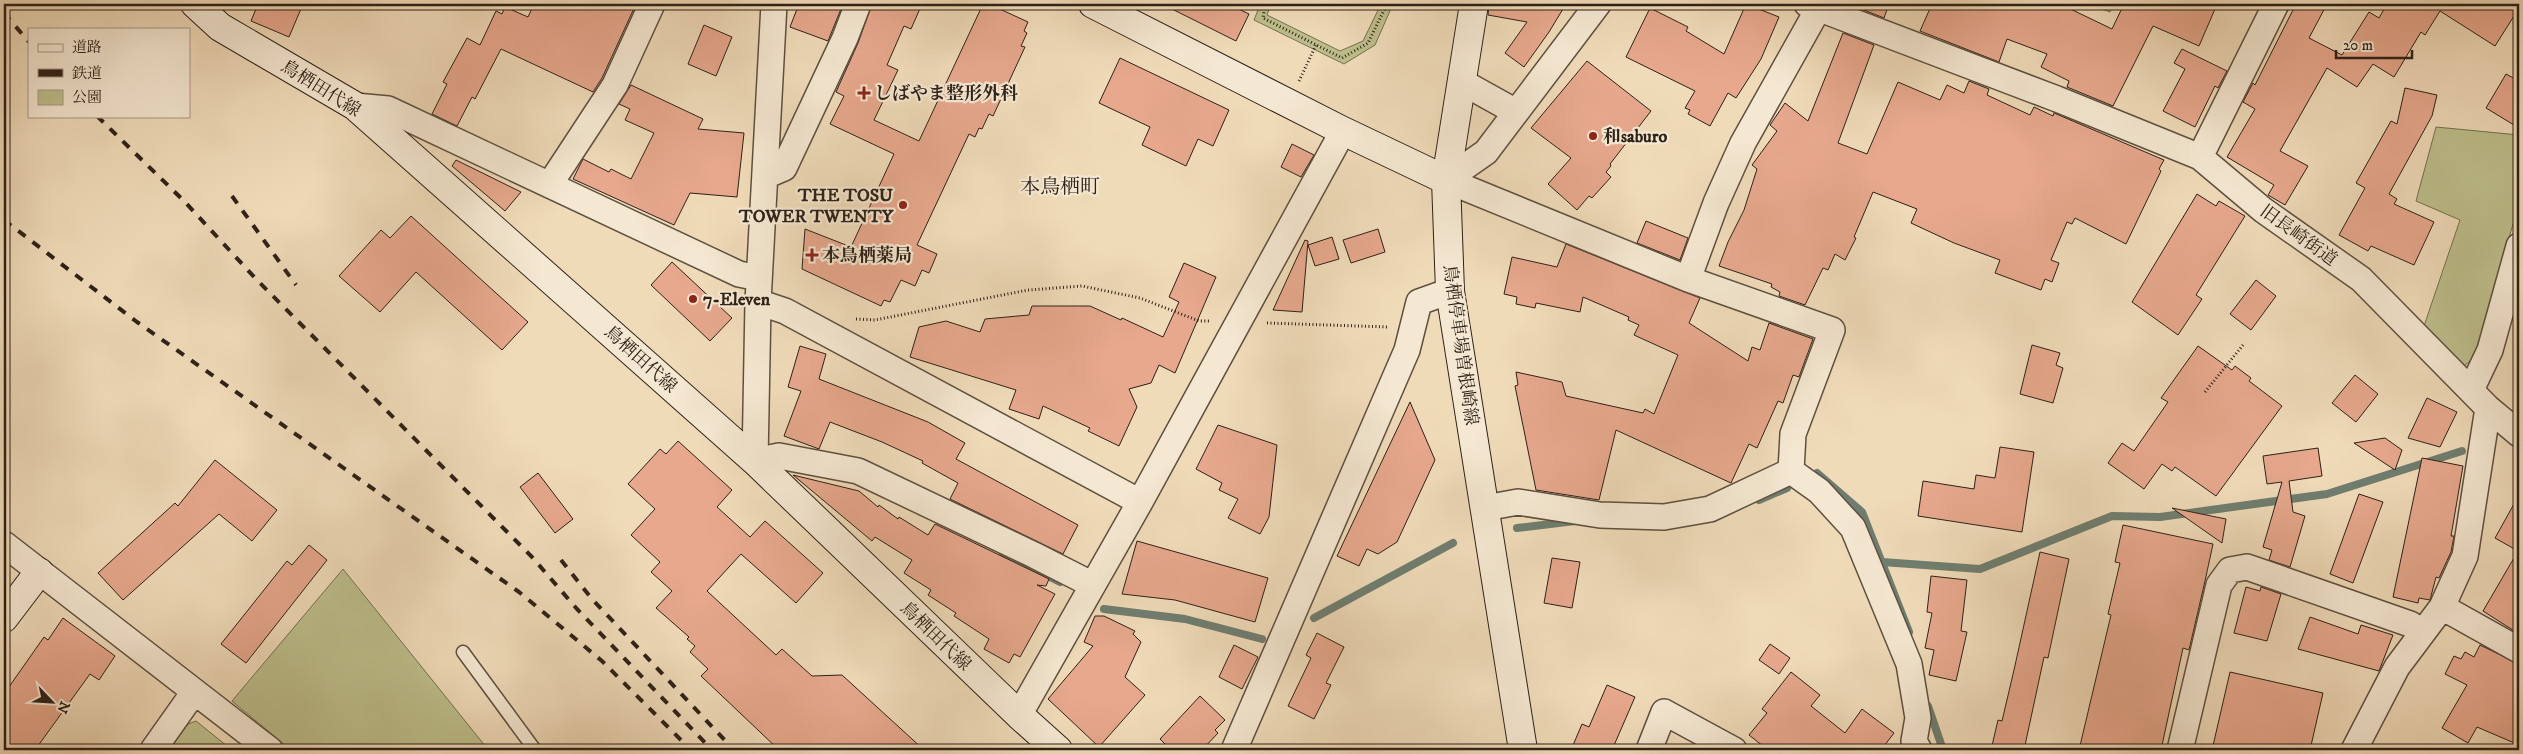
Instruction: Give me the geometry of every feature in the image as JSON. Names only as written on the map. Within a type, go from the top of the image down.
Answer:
[{"type":"main road","name":"鳥栖田代線","points":[[195,4],[220,27],[356,106],[755,461],[1019,716],[1058,750]]},
{"type":"main road","points":[[1093,4],[1343,131],[1446,180]]},
{"type":"main road","name":"鳥栖停車場曽根崎線","points":[[1474,4],[1446,180],[1450,291],[1523,750]]},
{"type":"main road","points":[[4,618],[39,572]]},
{"type":"street","points":[[550,184],[615,85],[652,4]]},
{"type":"street","points":[[774,4],[758,302],[755,461],[779,456],[858,471],[1093,585]]},
{"type":"street","points":[[765,176],[784,168],[858,4]]},
{"type":"street","points":[[1446,180],[1486,152],[1598,4]]},
{"type":"street","points":[[2200,157],[2276,4]]},
{"type":"street","points":[[1688,279],[1716,203],[1743,143],[1815,5]]},
{"type":"street","name":"旧長崎街道","points":[[1815,5],[2058,99],[2200,157],[2263,210],[2361,279],[2488,408],[2519,434]]},
{"type":"street","points":[[1462,82],[1516,112]]},
{"type":"street","points":[[356,106],[388,109],[739,274],[759,278]]},
{"type":"street","points":[[1019,716],[1140,502],[1343,131]]},
{"type":"street","points":[[1446,180],[1688,279],[1832,330],[1792,434],[1791,471]]},
{"type":"street","points":[[2471,390],[2490,350],[2519,246]]},
{"type":"street","points":[[1234,750],[1407,350],[1419,302],[1450,291]]},
{"type":"street","points":[[758,302],[785,310],[1140,502]]},
{"type":"street","points":[[2354,750],[2397,667],[2442,607],[2464,556],[2488,408]]},
{"type":"street","points":[[1485,508],[1518,502],[1600,515],[1664,517],[1710,509],[1791,471]]},
{"type":"street","points":[[1791,471],[1819,491],[1853,528],[1909,664],[1918,718],[1913,747]]},
{"type":"street","points":[[4,544],[270,750]]},
{"type":"street","points":[[2180,750],[2219,586],[2230,570],[2247,567],[2410,624],[2422,632]]},
{"type":"street","points":[[2442,607],[2519,650]]},
{"type":"street","points":[[153,750],[194,692]]},
{"type":"street","points":[[1649,750],[1664,712],[1734,750]]},
{"type":"lane","points":[[463,652],[535,750]]},
{"type":"path","points":[[1262,4],[1264,5],[1262,18],[1342,58],[1368,43],[1386,4]]},
{"type":"path","points":[[1297,86],[1316,45]]},
{"type":"path","points":[[855,318],[875,320],[1028,290],[1082,286],[1140,298],[1199,321],[1412,328]]},
{"type":"path","points":[[2204,392],[2243,345]]},
{"type":"green space","points":[[1245,4],[1271,4],[1267,15],[1340,51],[1363,41],[1381,4],[1393,4],[1375,45],[1344,64],[1254,20],[1258,10]]},
{"type":"green space","points":[[2089,4],[2114,4],[2110,12]]},
{"type":"green space","points":[[2436,127],[2519,135],[2519,203],[2475,357],[2464,366],[2424,326],[2460,220],[2416,201]]},
{"type":"green space","points":[[343,569],[488,750],[291,750],[232,701]]},
{"type":"green space","points":[[196,721],[232,750],[169,750],[188,724]]},
{"type":"building","points":[[258,4],[303,4],[289,37],[251,21]]},
{"type":"building","points":[[534,4],[636,4],[602,78],[593,92],[501,49],[475,99],[472,97],[457,126],[432,114],[447,84],[443,82],[467,38],[480,45],[496,11],[502,14],[505,7],[528,17]]},
{"type":"building","points":[[799,4],[843,4],[828,41],[790,27]]},
{"type":"building","points":[[872,4],[922,4],[911,29],[904,26],[887,65],[898,70],[874,120],[919,141],[983,4],[989,4],[1028,22],[1024,31],[1027,33],[1021,46],[1025,47],[993,116],[989,114],[982,129],[979,128],[975,137],[969,134],[917,245],[937,254],[929,273],[922,270],[915,286],[901,280],[890,302],[884,300],[881,306],[802,269],[805,229],[851,247],[894,154],[830,124],[844,96],[836,92],[858,43]]},
{"type":"building","points":[[1162,4],[1228,4],[1249,14],[1236,41]]},
{"type":"building","points":[[1489,4],[1566,4],[1524,67],[1505,53],[1527,22],[1488,15]]},
{"type":"building","points":[[1746,4],[1779,17],[1761,59],[1736,98],[1728,93],[1710,126],[1688,114],[1690,110],[1685,108],[1695,91],[1626,57],[1650,8],[1688,27],[1686,31],[1724,54]]},
{"type":"building","points":[[1855,4],[1889,4],[1884,18],[1854,6]]},
{"type":"building","points":[[1932,4],[2060,4],[2112,29],[2124,4],[2204,4],[2215,9],[2199,46],[2153,26],[2113,106],[2067,87],[2069,81],[2041,67],[2047,54],[2007,39],[1999,62],[1920,31]]},
{"type":"building","points":[[2296,4],[2327,4],[2309,38],[2342,55],[2369,12],[2379,18],[2387,4],[2519,4],[2519,8],[2495,46],[2440,11],[2425,35],[2421,32],[2394,77],[2373,64],[2357,87],[2327,68],[2280,151],[2308,166],[2285,205],[2268,195],[2274,185],[2227,157],[2255,109],[2243,102],[2253,83],[2255,85]]},
{"type":"building","points":[[704,25],[732,37],[716,76],[688,64]]},
{"type":"building","points":[[1843,33],[1874,45],[1838,143],[1867,154],[1898,82],[1940,100],[1947,85],[1964,93],[1969,81],[1989,89],[1987,95],[2030,115],[2034,107],[2053,116],[2054,113],[2164,160],[2159,169],[2161,171],[2126,244],[2075,218],[2072,224],[2067,222],[2051,260],[2059,263],[2052,282],[2045,279],[2041,290],[1995,273],[2000,260],[1954,243],[1911,223],[1917,209],[1873,192],[1854,237],[1856,238],[1845,260],[1835,254],[1828,270],[1823,268],[1805,305],[1779,296],[1780,292],[1771,287],[1772,284],[1719,266],[1728,242],[1744,210],[1757,169],[1752,165],[1777,131],[1770,125],[1785,103],[1808,121]]},
{"type":"building","points":[[2182,49],[2227,71],[2218,88],[2215,86],[2195,127],[2163,111],[2185,69],[2174,63]]},
{"type":"building","points":[[1120,58],[1229,110],[1213,146],[1198,139],[1186,166],[1142,145],[1150,127],[1099,103]]},
{"type":"building","points":[[1587,61],[1651,111],[1610,164],[1611,166],[1606,172],[1611,177],[1592,198],[1589,196],[1577,210],[1548,184],[1571,158],[1531,128]]},
{"type":"building","points":[[2506,74],[2519,81],[2519,128],[2486,108]]},
{"type":"building","points":[[631,85],[703,119],[698,129],[744,133],[737,197],[690,193],[674,225],[573,179],[583,159],[609,172],[611,169],[631,179],[654,133],[625,120],[630,109],[619,104]]},
{"type":"building","points":[[2405,88],[2437,95],[2432,116],[2389,194],[2397,199],[2394,204],[2434,222],[2414,265],[2371,246],[2368,251],[2339,235],[2365,188],[2356,183],[2391,121],[2397,124]]},
{"type":"building","points":[[1292,144],[1314,155],[1301,177],[1281,167]]},
{"type":"building","points":[[456,160],[521,192],[505,211],[452,166]]},
{"type":"building","points":[[2197,194],[2216,206],[2219,201],[2245,216],[2196,295],[2202,299],[2178,335],[2132,302]]},
{"type":"building","points":[[411,216],[528,322],[502,350],[416,272],[380,312],[339,276],[381,230],[390,238]]},
{"type":"building","points":[[1646,221],[1688,238],[1680,260],[1637,243]]},
{"type":"building","points":[[1378,229],[1385,252],[1351,263],[1343,240]]},
{"type":"building","points":[[1332,237],[1339,259],[1315,266],[1308,245]]},
{"type":"building","points":[[1305,240],[1308,241],[1302,312],[1273,310]]},
{"type":"building","points":[[1566,244],[1700,298],[1689,323],[1748,361],[1752,347],[1760,350],[1769,323],[1813,339],[1799,377],[1793,375],[1783,403],[1778,401],[1757,448],[1749,444],[1731,483],[1616,430],[1599,500],[1536,490],[1515,386],[1518,385],[1516,372],[1562,382],[1566,396],[1643,413],[1645,409],[1654,414],[1678,355],[1634,335],[1639,325],[1628,320],[1629,317],[1583,297],[1580,312],[1536,303],[1535,308],[1516,304],[1517,297],[1504,294],[1512,257],[1557,267]]},
{"type":"building","points":[[672,262],[732,318],[710,341],[651,285]]},
{"type":"building","points":[[1184,263],[1216,277],[1175,373],[1159,365],[1151,383],[1129,389],[1137,407],[1119,446],[1088,431],[1090,428],[1043,406],[1039,419],[1009,409],[1016,390],[910,357],[919,327],[946,321],[980,332],[985,319],[1029,315],[1032,306],[1090,306],[1163,337],[1179,302],[1169,297]]},
{"type":"building","points":[[2256,280],[2276,296],[2251,330],[2230,314]]},
{"type":"building","points":[[2032,345],[2060,353],[2056,365],[2063,368],[2053,403],[2020,394]]},
{"type":"building","points":[[800,346],[826,354],[819,379],[928,422],[965,443],[956,459],[1078,525],[1063,554],[950,499],[958,483],[922,463],[923,461],[882,442],[830,422],[819,449],[784,436],[801,391],[788,387]]},
{"type":"building","points":[[2198,346],[2232,370],[2235,366],[2251,378],[2249,381],[2282,406],[2216,496],[2175,467],[2172,471],[2162,464],[2144,489],[2108,463],[2122,443],[2134,451],[2168,402],[2161,398]]},
{"type":"building","points":[[2355,375],[2378,394],[2356,422],[2332,403]]},
{"type":"building","points":[[2427,398],[2457,412],[2440,447],[2408,438]]},
{"type":"building","points":[[1410,402],[1435,460],[1397,542],[1378,554],[1367,549],[1359,566],[1337,556]]},
{"type":"building","points":[[1218,425],[1277,445],[1269,517],[1260,534],[1228,518],[1238,499],[1219,490],[1222,483],[1196,469]]},
{"type":"building","points":[[2385,438],[2402,450],[2395,470],[2354,443]]},
{"type":"building","points":[[678,441],[732,490],[717,507],[750,537],[765,521],[823,573],[796,603],[741,554],[707,591],[776,655],[782,649],[812,676],[842,675],[924,750],[779,750],[701,676],[708,669],[690,652],[695,646],[687,639],[689,637],[656,608],[672,591],[651,572],[660,562],[631,535],[655,509],[628,484],[660,449],[666,454]]},
{"type":"building","points":[[2000,447],[2034,452],[2022,532],[1918,516],[1923,481],[1974,489],[1976,475],[1995,478]]},
{"type":"building","points":[[2318,448],[2322,476],[2289,481],[2293,512],[2305,516],[2290,567],[2269,560],[2272,550],[2263,547],[2282,482],[2267,484],[2263,456]]},
{"type":"building","points":[[2422,458],[2463,466],[2451,536],[2454,536],[2451,552],[2439,578],[2436,577],[2430,600],[2419,598],[2418,603],[2393,597]]},
{"type":"building","points":[[215,460],[277,510],[252,541],[219,514],[123,600],[98,573],[175,503],[178,506]]},
{"type":"building","points":[[538,473],[573,519],[555,533],[520,487]]},
{"type":"building","points":[[793,475],[859,491],[878,507],[879,505],[898,519],[899,517],[928,535],[935,524],[1049,579],[1046,586],[1037,585],[1055,594],[1020,657],[1014,654],[1009,663],[984,649],[989,639],[954,616],[956,613],[928,595],[931,590],[904,573],[912,560],[875,537],[872,541]]},
{"type":"building","points":[[2359,494],[2383,502],[2353,583],[2330,574]]},
{"type":"building","points":[[2519,495],[2519,634],[2483,611],[2518,551],[2495,538]]},
{"type":"building","points":[[2172,508],[2226,519],[2222,543]]},
{"type":"building","points":[[2123,525],[2213,544],[2189,650],[2183,648],[2161,750],[2079,750],[2111,615],[2108,614],[2120,563],[2115,562]]},
{"type":"building","points":[[1137,541],[1268,578],[1255,622],[1175,600],[1122,594]]},
{"type":"building","points":[[309,545],[327,560],[246,663],[221,644],[287,561],[292,565]]},
{"type":"building","points":[[2040,552],[2069,559],[2048,658],[2044,657],[2024,750],[1991,750],[1998,720],[2002,721]]},
{"type":"building","points":[[1552,558],[1580,562],[1572,608],[1544,603]]},
{"type":"building","points":[[1931,576],[1967,580],[1961,631],[1967,632],[1956,681],[1929,675],[1934,650],[1925,648],[1932,613],[1927,612]]},
{"type":"building","points":[[2246,587],[2260,591],[2261,587],[2281,594],[2267,641],[2234,633]]},
{"type":"building","points":[[1095,616],[1104,616],[1135,631],[1133,634],[1141,642],[1125,677],[1145,695],[1099,747],[1048,699],[1093,646],[1084,642]]},
{"type":"building","points":[[2310,617],[2358,634],[2361,625],[2393,635],[2379,671],[2298,649]]},
{"type":"building","points":[[63,618],[115,656],[99,680],[90,674],[35,750],[4,750],[4,694],[44,637],[48,640]]},
{"type":"building","points":[[1317,633],[1344,647],[1326,683],[1331,685],[1314,719],[1288,706],[1311,658],[1306,655]]},
{"type":"building","points":[[1770,644],[1790,658],[1779,674],[1759,660]]},
{"type":"building","points":[[1234,645],[1258,657],[1242,689],[1219,677]]},
{"type":"building","points":[[2480,645],[2519,664],[2519,745],[2477,727],[2468,743],[2442,728],[2467,685],[2445,674],[2454,656],[2461,659],[2465,652],[2474,657]]},
{"type":"building","points":[[1791,672],[1820,695],[1811,706],[1845,733],[1862,709],[1894,733],[1881,750],[1768,750],[1749,735],[1767,713],[1762,709]]},
{"type":"building","points":[[2230,672],[2323,693],[2310,750],[2212,750]]},
{"type":"building","points":[[1607,685],[1635,697],[1612,750],[1571,750],[1582,724],[1589,727]]},
{"type":"building","points":[[1200,696],[1225,720],[1215,730],[1218,733],[1202,750],[1171,750],[1160,739]]},
{"type":"waterway","points":[[1882,562],[1980,569],[2112,516],[2160,517],[2327,494],[2462,451]]},
{"type":"waterway","points":[[1817,473],[1862,512],[1909,632]]},
{"type":"waterway","points":[[1759,500],[1787,488]]},
{"type":"waterway","points":[[1517,528],[1575,521]]},
{"type":"waterway","points":[[1314,618],[1453,543]]},
{"type":"waterway","points":[[1003,554],[1060,582]]},
{"type":"waterway","points":[[1104,609],[1185,619],[1262,639]]},
{"type":"waterway","points":[[1928,706],[1942,747]]},
{"type":"railway","points":[[4,13],[28,41]]},
{"type":"railway","points":[[99,118],[185,202],[256,279],[532,557],[577,609],[712,750]]},
{"type":"railway","points":[[232,196],[296,285]]},
{"type":"railway","points":[[4,220],[137,322],[519,592],[602,661],[691,750]]},
{"type":"railway","points":[[561,560],[592,599],[734,750]]},
{"type":"place","name":"しばやま整形外科","points":[[864,93]]},
{"type":"place","name":"和saburo","points":[[1593,136]]},
{"type":"place","name":"THE TOSU TOWER TWENTY","points":[[903,205]]},
{"type":"place","name":"本鳥栖薬局","points":[[812,255]]},
{"type":"place","name":"7-Eleven","points":[[693,299]]},
{"type":"district","name":"本鳥栖町","points":[[1060,186]]}]
